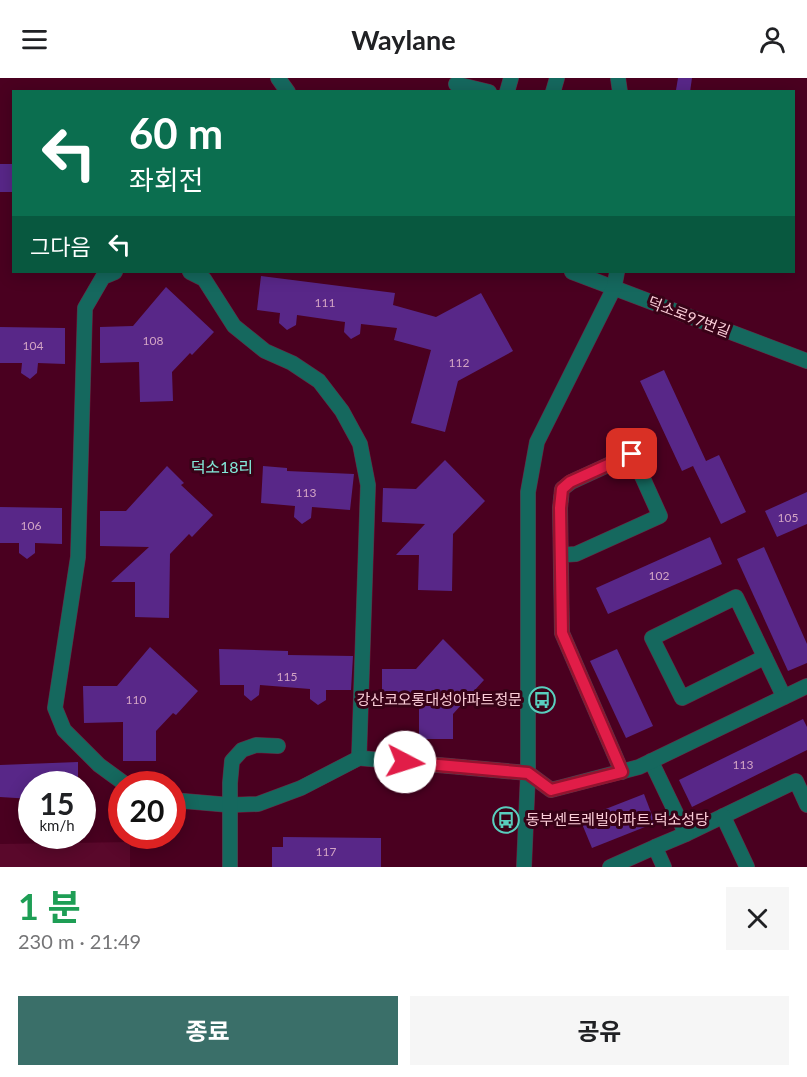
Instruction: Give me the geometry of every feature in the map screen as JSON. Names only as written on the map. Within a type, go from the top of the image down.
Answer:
[{"type":"street","points":[[456,84],[481,90]]},
{"type":"street","points":[[108,772],[64,730],[55,708],[78,556],[85,308],[103,277],[113,273]]},
{"type":"street","name":"덕소로97번길","points":[[575,273],[807,361]]},
{"type":"street","points":[[524,867],[528,773],[528,492],[537,442],[614,288],[617,273]]},
{"type":"street","points":[[208,275],[234,326],[265,351],[292,363],[319,381],[342,411],[360,444],[368,485],[359,758]]},
{"type":"street","points":[[561,555],[576,554],[660,516],[632,454],[570,482],[562,489],[561,555],[562,633],[622,772]]},
{"type":"street","points":[[765,657],[682,698],[652,638],[736,597],[765,657],[784,697]]},
{"type":"street","points":[[186,801],[230,805],[258,804],[301,788],[359,758],[528,773],[551,790],[622,772],[651,761],[807,686]]},
{"type":"street","points":[[230,867],[232,761],[242,750],[256,745],[278,746]]},
{"type":"street","points":[[651,761],[686,834]]},
{"type":"street","points":[[610,867],[686,834],[796,781],[807,805]]},
{"type":"street","points":[[723,816],[747,867]]},
{"type":"street","points":[[655,847],[664,867]]},
{"type":"shaded area","points":[[108,842],[108,849],[130,849],[130,867],[0,867],[0,844],[18,844],[18,849],[96,849],[96,843]]},
{"type":"building","points":[[678,78],[692,78],[690,90],[676,90]]},
{"type":"building","points":[[0,164],[12,164],[12,192],[0,192]]},
{"type":"building","points":[[261,276],[395,293],[393,305],[436,317],[481,293],[513,351],[458,381],[445,432],[411,423],[431,350],[394,340],[397,328],[361,324],[360,334],[351,339],[344,332],[345,322],[297,315],[296,325],[287,330],[279,323],[280,313],[257,310]]},
{"type":"building","points":[[166,287],[214,332],[172,372],[173,401],[140,402],[139,362],[100,363],[100,327],[133,326]]},
{"type":"building","points":[[0,327],[65,328],[65,364],[38,363],[37,373],[30,379],[21,373],[22,363],[0,363]]},
{"type":"building","points":[[664,370],[706,461],[719,455],[746,512],[721,524],[693,466],[682,471],[640,381]]},
{"type":"building","points":[[445,460],[485,501],[453,534],[452,591],[418,590],[419,555],[396,555],[425,524],[382,522],[383,488],[416,489]]},
{"type":"building","points":[[167,466],[184,483],[181,485],[213,515],[192,537],[189,534],[170,554],[169,618],[135,617],[135,582],[111,582],[149,547],[100,546],[100,511],[126,511]]},
{"type":"building","points":[[263,466],[287,468],[287,471],[354,474],[350,510],[312,507],[311,518],[302,524],[294,517],[295,506],[261,503]]},
{"type":"building","points":[[807,492],[807,524],[777,537],[765,511]]},
{"type":"building","points":[[0,507],[62,508],[62,544],[35,543],[35,553],[27,559],[19,553],[19,543],[0,543]]},
{"type":"building","points":[[710,537],[722,564],[608,614],[596,588]]},
{"type":"building","points":[[764,547],[807,644],[807,663],[788,671],[737,559]]},
{"type":"building","points":[[443,639],[484,680],[453,714],[453,739],[419,739],[419,703],[382,703],[382,669],[416,669]]},
{"type":"building","points":[[150,647],[198,691],[176,715],[173,713],[156,731],[156,761],[123,761],[123,722],[84,723],[83,686],[117,686]]},
{"type":"building","points":[[219,649],[288,651],[288,655],[353,656],[351,690],[326,690],[326,700],[318,705],[310,699],[310,689],[260,685],[259,695],[251,701],[244,695],[244,685],[220,685]]},
{"type":"building","points":[[617,649],[653,726],[626,738],[590,661]]},
{"type":"building","points":[[803,719],[807,727],[807,750],[692,807],[679,780]]},
{"type":"building","points":[[78,762],[78,771],[18,771],[18,798],[0,797],[0,765]]},
{"type":"building","points":[[644,794],[655,823],[592,848],[580,819]]},
{"type":"building","points":[[283,837],[381,838],[381,867],[272,867],[272,847],[283,847]]},
{"type":"place","name":"강산코오롱대성아파트정문","points":[[542,700]]},
{"type":"place","name":"동부센트레빌아파트.덕소성당","points":[[506,820]]},
{"type":"district","name":"덕소18리","points":[[222,467]]},
{"type":"route","points":[[405,762],[528,773],[551,790],[622,772],[562,633],[560,508],[562,489],[570,482],[632,454]]}]
